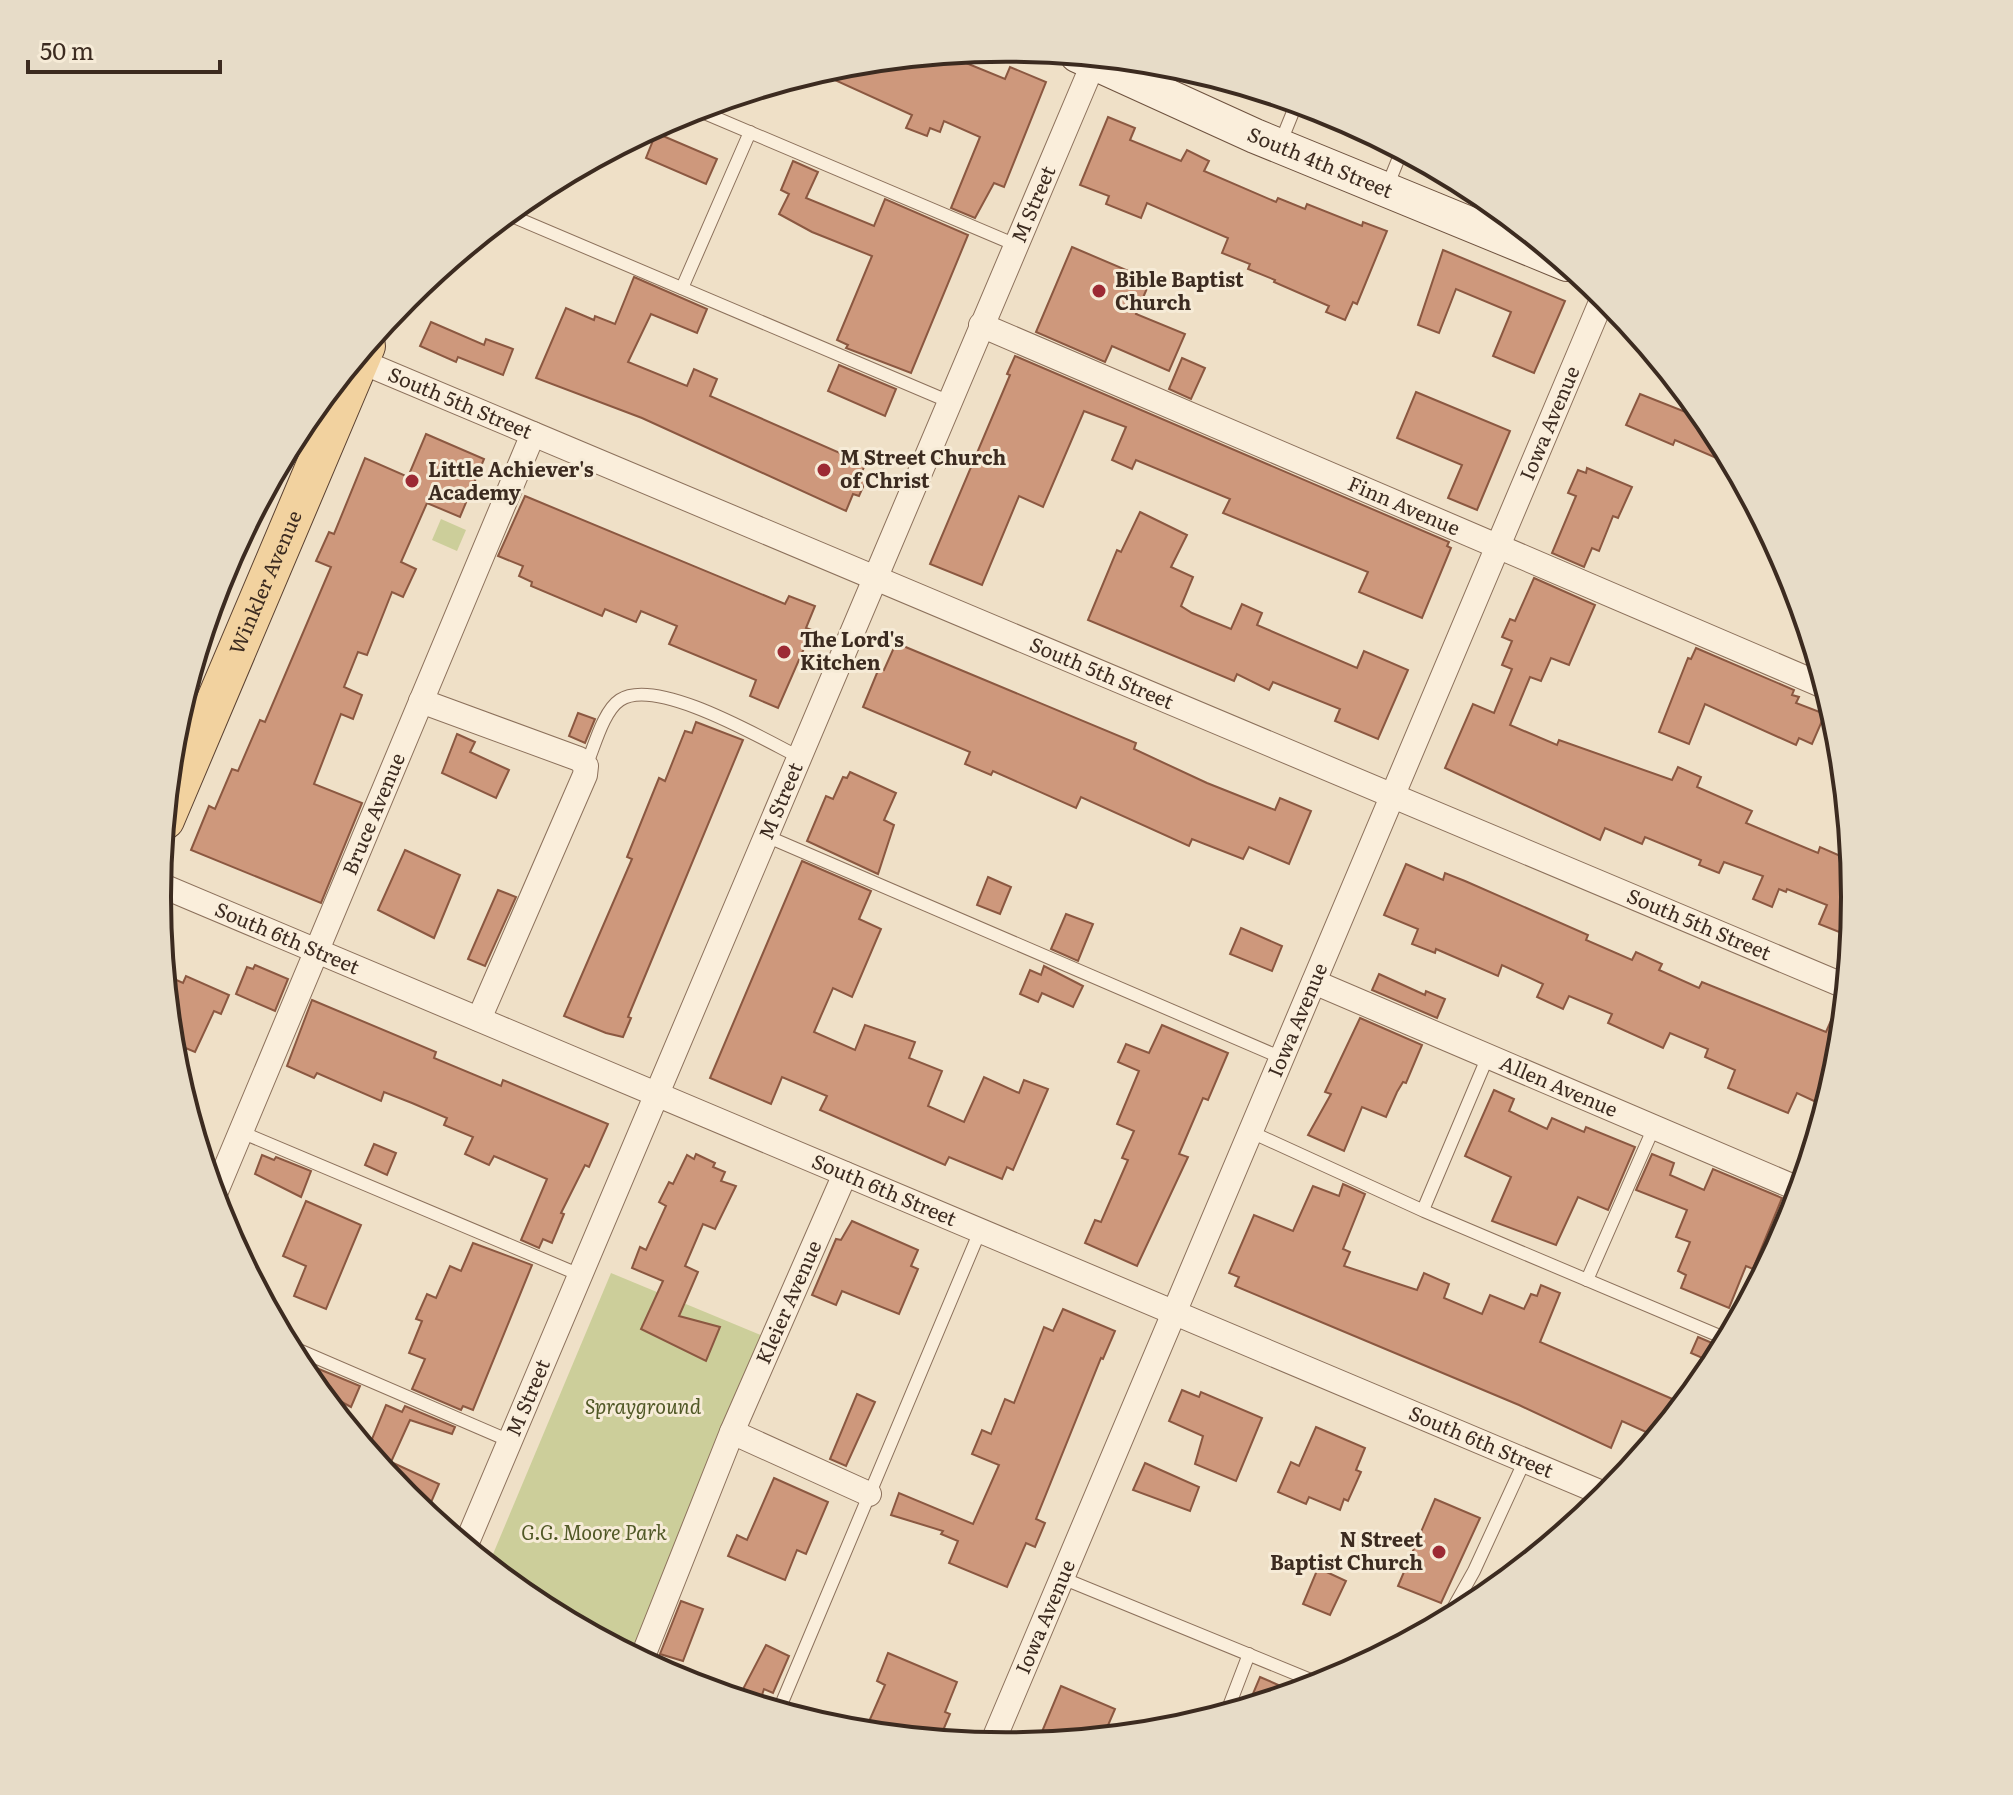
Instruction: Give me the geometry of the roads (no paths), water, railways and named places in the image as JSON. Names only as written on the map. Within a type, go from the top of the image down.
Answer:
[{"type":"main road","name":"South 4th Street","points":[[1112,69],[1279,146],[1534,251]]},
{"type":"main road","name":"Winkler Avenue","points":[[178,789],[348,385]]},
{"type":"street","name":"M Street","points":[[469,1537],[1016,245],[1086,66]]},
{"type":"street","name":"Iowa Avenue","points":[[997,1733],[1393,797],[1496,543],[1598,308]]},
{"type":"street","name":"Finn Avenue","points":[[981,325],[1814,682]]},
{"type":"street","name":"South 5th Street","points":[[368,359],[533,434],[1837,983]]},
{"type":"street","name":"Bruce Avenue","points":[[221,1180],[533,434]]},
{"type":"street","points":[[421,701],[579,759],[586,766],[585,775],[479,1019]]},
{"type":"street","name":"South 6th Street","points":[[171,889],[1595,1490]]},
{"type":"street","name":"Allen Avenue","points":[[1314,982],[1790,1185]]},
{"type":"street","name":"Kleier Avenue","points":[[645,1651],[732,1432],[845,1174]]},
{"type":"street","points":[[732,1432],[869,1494]]},
{"type":"lane","points":[[1279,146],[1293,113]]},
{"type":"lane","points":[[712,116],[1016,245]]},
{"type":"lane","points":[[682,288],[750,132]]},
{"type":"lane","points":[[1386,190],[1398,160]]},
{"type":"lane","points":[[520,219],[950,402]]},
{"type":"lane","points":[[586,766],[612,709],[620,700],[637,693],[658,694],[696,708],[799,757]]},
{"type":"lane","points":[[766,836],[1282,1058]]},
{"type":"lane","points":[[1423,1210],[1488,1056]]},
{"type":"lane","points":[[1587,1280],[1654,1127]]},
{"type":"lane","points":[[241,1132],[580,1275]]},
{"type":"lane","points":[[1251,1132],[1423,1210],[1718,1335]]},
{"type":"lane","points":[[782,1703],[835,1583],[869,1494],[980,1231]]},
{"type":"lane","points":[[307,1354],[510,1441]]},
{"type":"lane","points":[[1458,1600],[1525,1460]]},
{"type":"lane","points":[[1062,1578],[1305,1677]]},
{"type":"lane","points":[[1230,1703],[1249,1654]]},
{"type":"place","name":"Bible Baptist Church","points":[[1099,291]]},
{"type":"place","name":"M Street Church of Christ","points":[[824,470]]},
{"type":"place","name":"Little Achiever's Academy","points":[[412,481]]},
{"type":"place","name":"The Lord's Kitchen","points":[[784,652]]},
{"type":"place","name":"N Street Baptist Church","points":[[1439,1552]]},
{"type":"park label","name":"Sprayground","points":[[643,1407]]},
{"type":"park label","name":"G.G. Moore Park","points":[[594,1533]]}]
